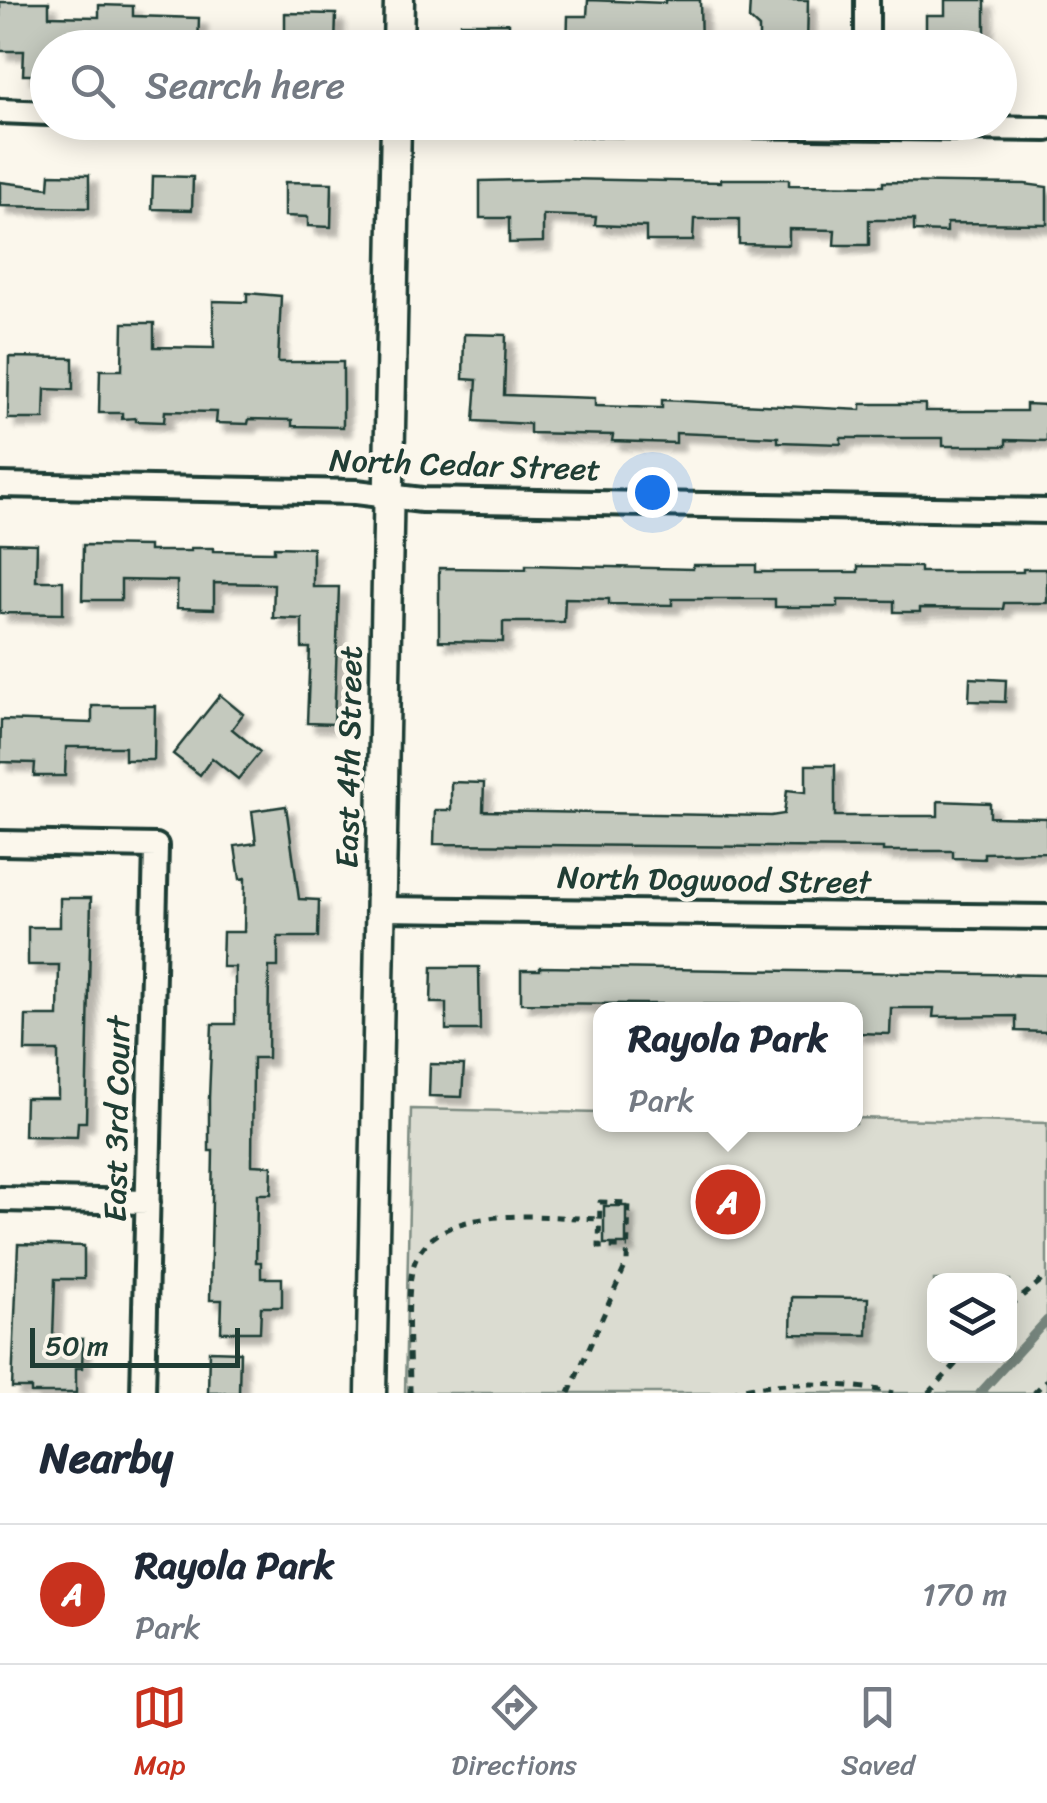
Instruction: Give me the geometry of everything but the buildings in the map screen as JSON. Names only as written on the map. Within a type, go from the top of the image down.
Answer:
[{"type":"street","points":[[398,30],[399,0]]},
{"type":"street","points":[[866,30],[867,0]]},
{"type":"street","points":[[0,111],[30,112]]},
{"type":"street","points":[[1017,128],[1047,129]]},
{"type":"street","name":"East 4th Street","points":[[371,1393],[396,140]]},
{"type":"street","name":"North Cedar Street","points":[[0,485],[356,492],[422,500],[1047,511]]},
{"type":"street","name":"East 3rd Court","points":[[0,843],[156,846],[143,1393]]},
{"type":"street","name":"North Dogwood Street","points":[[381,909],[1047,917]]},
{"type":"street","points":[[0,1198],[148,1202]]},
{"type":"path","points":[[568,1393],[627,1262],[628,1247],[629,1204],[600,1202],[599,1247],[628,1247]]},
{"type":"path","points":[[410,1393],[411,1274],[430,1241],[451,1226],[499,1216],[600,1220]]},
{"type":"path","points":[[1017,1300],[1047,1276]]},
{"type":"path","points":[[928,1393],[956,1363]]},
{"type":"path","points":[[1034,1393],[1047,1380]]},
{"type":"path","points":[[730,1393],[779,1384],[893,1393]]},
{"type":"shaded area","points":[[411,1109],[593,1113],[593,1132],[863,1132],[863,1118],[1047,1123],[1047,1393],[405,1393]]},
{"type":"waterway","points":[[980,1393],[1047,1320]]},
{"type":"place","name":"Rayola Park","points":[[728,1202]]}]
